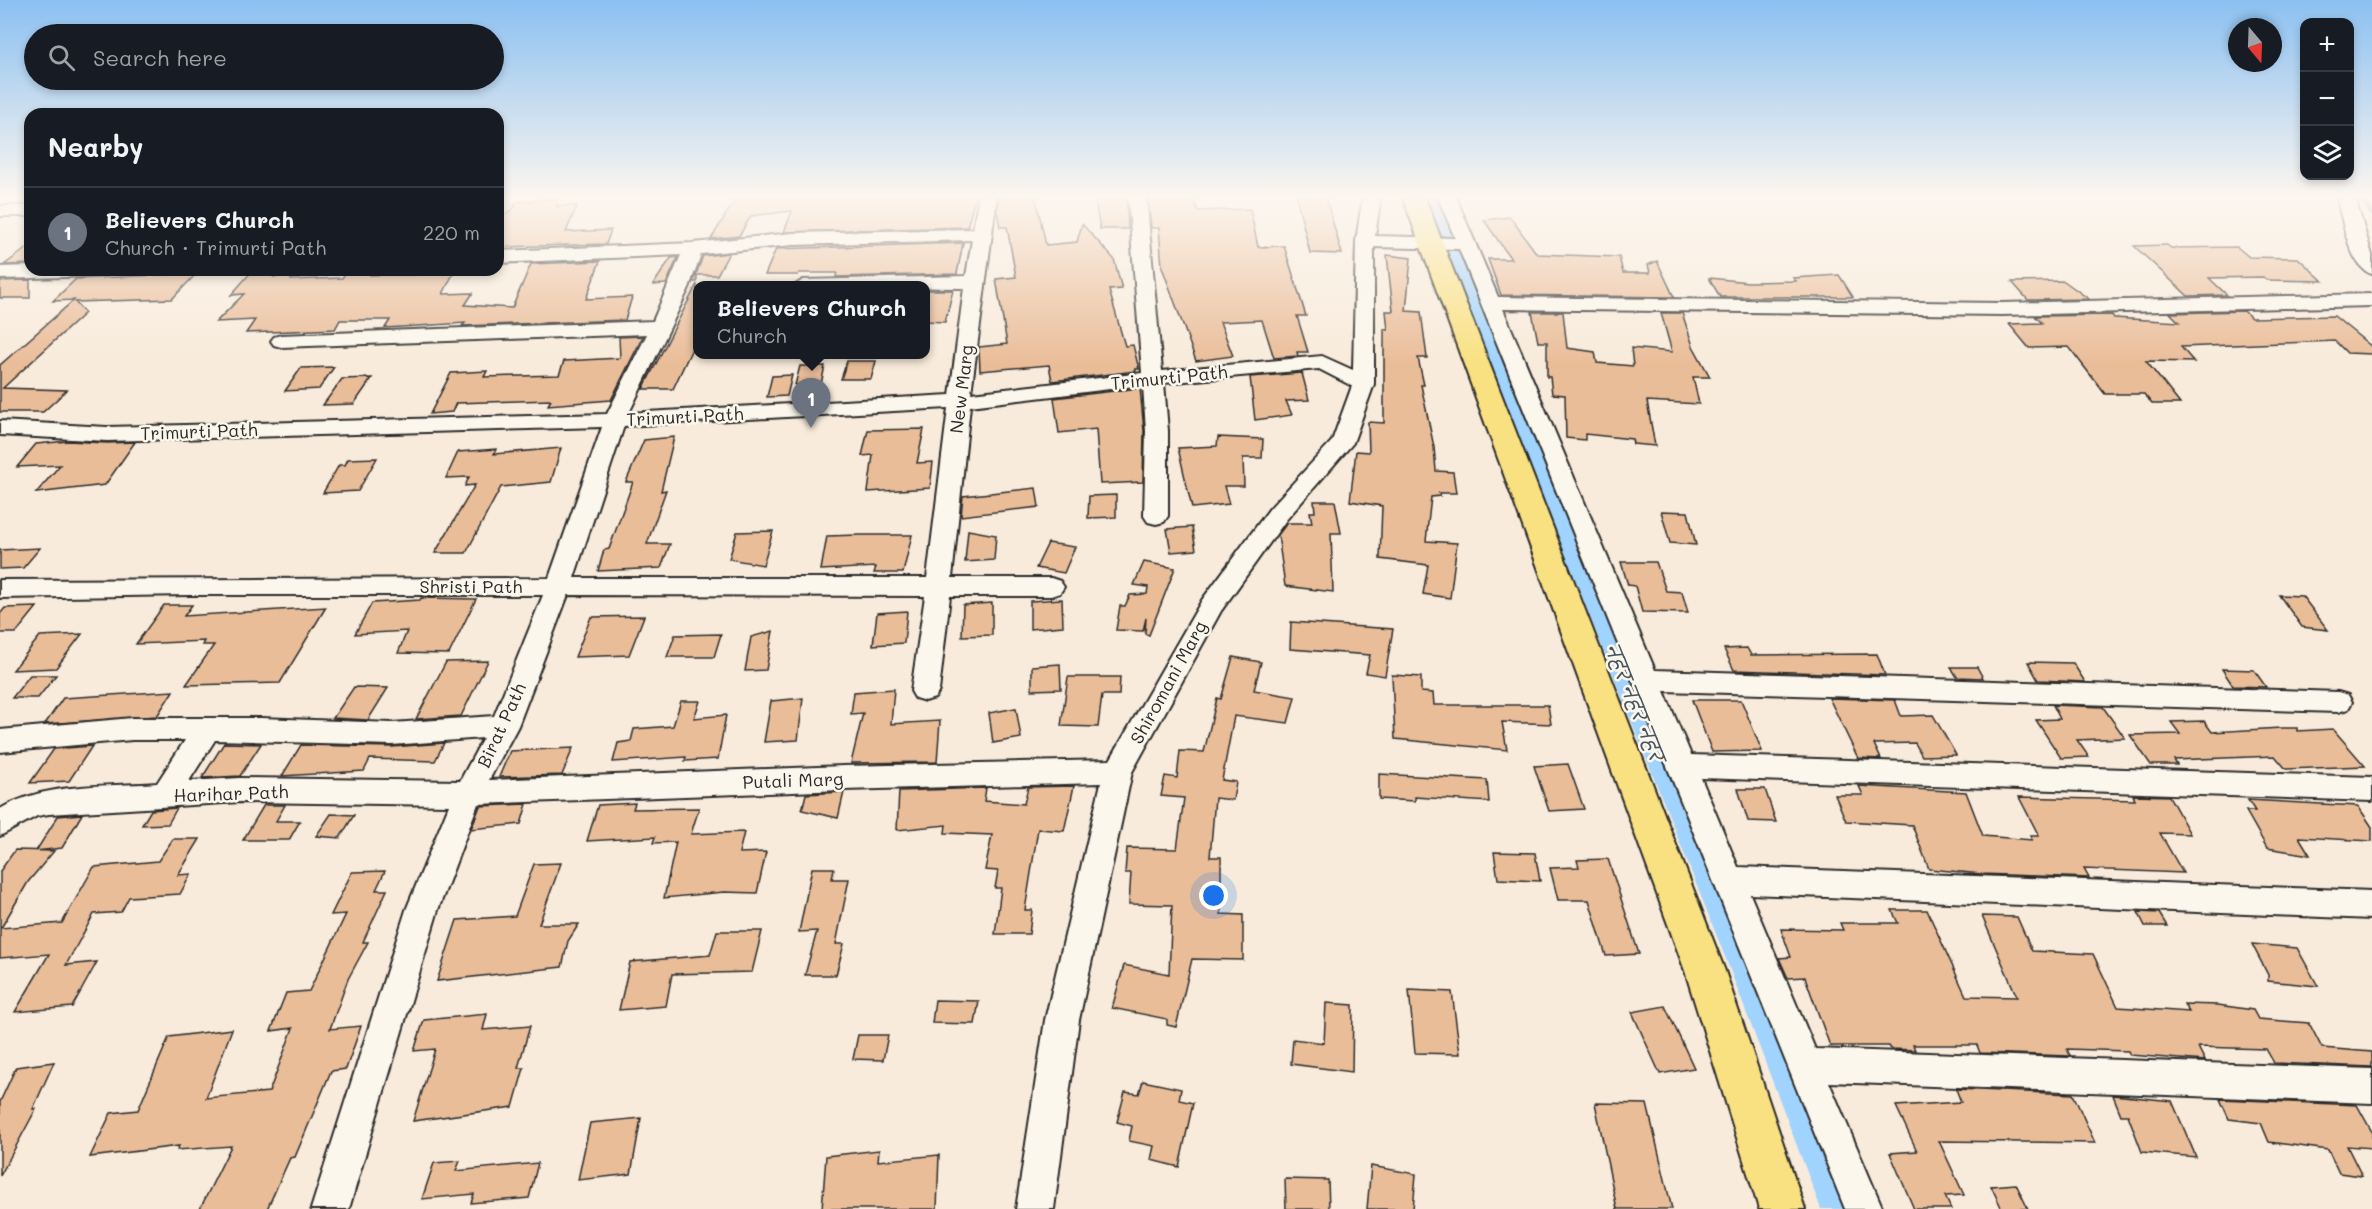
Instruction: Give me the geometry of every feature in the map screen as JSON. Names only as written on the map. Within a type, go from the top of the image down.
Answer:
[{"type":"main road","points":[[1434,251],[1705,971],[1782,1209]]},
{"type":"street","points":[[504,257],[634,251]]},
{"type":"street","name":"Birat Path","points":[[330,1209],[422,910],[468,793],[504,726],[559,586],[615,420],[660,327],[688,288],[693,251]]},
{"type":"street","name":"New Marg","points":[[925,691],[941,585],[958,401],[978,251]]},
{"type":"street","points":[[1142,251],[1157,431],[1156,516]]},
{"type":"street","name":"Shiromani Marg","points":[[1035,1209],[1062,1020],[1118,771],[1211,606],[1278,514],[1342,444],[1363,384],[1365,251]]},
{"type":"street","points":[[1470,251],[1864,1209]]},
{"type":"street","points":[[2361,251],[2372,268]]},
{"type":"street","points":[[0,273],[24,272]]},
{"type":"street","points":[[930,283],[974,282]]},
{"type":"street","points":[[1492,303],[2002,309],[2372,300]]},
{"type":"street","points":[[280,341],[660,327]]},
{"type":"street","points":[[1322,362],[1364,340]]},
{"type":"street","points":[[1322,362],[1363,384]]},
{"type":"street","name":"Trimurti Path","points":[[0,428],[107,434],[615,420],[958,401],[1152,378],[1322,362]]},
{"type":"street","name":"Shristi Path","points":[[4,593],[559,586],[1051,587]]},
{"type":"street","points":[[1648,680],[2338,702]]},
{"type":"street","points":[[0,741],[132,729],[392,734],[504,726]]},
{"type":"street","points":[[165,795],[207,729]]},
{"type":"street","points":[[1683,766],[2372,789]]},
{"type":"street","name":"Putali Marg","points":[[468,793],[843,778],[1118,771]]},
{"type":"street","name":"Harihar Path","points":[[0,824],[30,806],[49,802],[240,790],[468,793]]},
{"type":"street","points":[[1730,880],[2372,905]]},
{"type":"street","points":[[1805,1065],[2372,1086]]},
{"type":"building","points":[[23,251],[24,251],[24,264],[4,265]]},
{"type":"building","points":[[775,251],[961,251],[957,274],[836,277],[837,273],[765,275]]},
{"type":"building","points":[[1011,251],[1107,251],[1114,259],[1122,289],[1109,290],[1125,346],[1133,345],[1139,369],[1052,381],[1049,365],[980,371],[979,347],[1007,344],[996,279],[1016,277]]},
{"type":"building","points":[[1161,251],[1286,251],[1306,316],[1297,316],[1308,352],[1297,352],[1298,356],[1274,358],[1262,320],[1220,322],[1233,356],[1196,361],[1162,267]]},
{"type":"building","points":[[1341,251],[1342,254],[1310,253]]},
{"type":"building","points":[[1506,251],[1619,257],[1623,273],[1650,273],[1648,265],[1657,261],[1674,297],[1501,295],[1488,259],[1511,259]]},
{"type":"building","points":[[2140,251],[2242,251],[2249,257],[2298,258],[2323,281],[2266,280],[2263,277],[2209,278],[2227,295],[2188,296]]},
{"type":"building","points":[[729,253],[717,275],[697,275],[697,281],[693,281],[703,256]]},
{"type":"building","points":[[1387,255],[1411,258],[1406,311],[1421,312],[1427,358],[1418,358],[1424,385],[1421,385],[1434,447],[1436,471],[1453,472],[1456,493],[1439,493],[1440,496],[1431,497],[1426,541],[1457,543],[1450,598],[1423,594],[1428,565],[1380,559],[1382,506],[1350,501],[1356,451],[1369,452],[1368,422],[1384,423],[1384,329],[1388,330],[1386,311],[1393,311]]},
{"type":"building","points":[[678,257],[666,284],[653,285],[671,258]]},
{"type":"building","points":[[600,261],[586,299],[632,297],[625,320],[462,326],[465,323],[385,328],[390,320],[340,320],[335,329],[246,333],[255,320],[216,322],[244,294],[231,295],[248,276],[294,276],[291,280],[342,278],[343,276],[452,276],[443,294],[473,293],[465,305],[512,308],[531,264]]},
{"type":"building","points":[[1839,275],[1853,297],[1720,297],[1709,278],[1748,282],[1796,281],[1793,278]]},
{"type":"building","points":[[194,276],[172,299],[75,302],[85,313],[3,388],[67,390],[43,412],[0,412],[0,365],[74,300],[53,301],[76,279]]},
{"type":"building","points":[[30,280],[30,298],[0,298],[0,281]]},
{"type":"building","points":[[2064,281],[2089,299],[2028,300],[2012,282]]},
{"type":"building","points":[[930,290],[953,290],[945,322],[930,321]]},
{"type":"building","points":[[693,292],[693,346],[673,389],[643,389]]},
{"type":"building","points":[[2244,311],[2251,318],[2334,316],[2372,347],[2372,354],[2347,353],[2335,341],[2181,347],[2194,362],[2146,361],[2180,404],[2152,404],[2144,394],[2105,394],[2069,347],[2029,348],[2009,324],[2042,323],[2035,316],[2112,315],[2114,318],[2179,322],[2170,313]]},
{"type":"building","points":[[1532,312],[1563,312],[1567,348],[1595,352],[1597,363],[1633,366],[1631,348],[1672,352],[1661,313],[1682,313],[1693,346],[1710,377],[1693,377],[1699,404],[1647,401],[1655,446],[1633,444],[1632,439],[1585,434],[1585,440],[1566,438],[1565,395],[1552,394],[1550,377],[1547,377],[1547,342],[1538,342]]},
{"type":"building","points":[[643,336],[611,400],[548,405],[551,400],[456,403],[452,412],[430,414],[451,373],[487,371],[484,377],[559,375],[564,361],[620,358],[619,337]]},
{"type":"building","points":[[847,361],[876,361],[871,379],[841,379]]},
{"type":"building","points":[[800,366],[825,366],[821,384],[795,385]]},
{"type":"building","points":[[334,367],[319,389],[285,391],[301,368]]},
{"type":"building","points":[[1302,373],[1309,400],[1286,401],[1292,415],[1255,420],[1250,377]]},
{"type":"building","points":[[792,375],[787,396],[767,397],[772,376]]},
{"type":"building","points":[[372,378],[354,404],[323,405],[342,379]]},
{"type":"building","points":[[1140,388],[1144,431],[1143,482],[1100,484],[1096,429],[1059,433],[1054,398]]},
{"type":"building","points":[[924,429],[917,463],[933,462],[930,488],[868,492],[873,455],[862,456],[868,430]]},
{"type":"building","points":[[674,437],[661,491],[666,490],[647,544],[670,544],[661,568],[598,571],[604,550],[609,549],[633,482],[626,482],[644,440]]},
{"type":"building","points":[[1218,437],[1263,439],[1262,458],[1243,458],[1244,486],[1224,486],[1229,504],[1192,508],[1178,448],[1217,446]]},
{"type":"building","points":[[68,441],[135,442],[105,485],[36,493],[60,465],[17,467],[36,444]]},
{"type":"building","points":[[561,448],[551,482],[501,487],[466,553],[435,553],[475,485],[465,486],[469,477],[446,478],[458,452],[496,449],[494,454]]},
{"type":"building","points":[[377,458],[358,491],[323,493],[339,465],[345,465],[348,459]]},
{"type":"building","points":[[1036,488],[1039,507],[961,516],[963,496]]},
{"type":"building","points":[[1116,495],[1116,517],[1088,518],[1089,496]]},
{"type":"building","points":[[1314,501],[1335,501],[1341,533],[1331,533],[1333,592],[1285,586],[1278,535],[1287,523],[1312,523],[1310,512],[1315,512]]},
{"type":"building","points":[[1661,511],[1688,512],[1696,545],[1670,543]]},
{"type":"building","points":[[1192,527],[1196,550],[1171,552],[1167,529]]},
{"type":"building","points":[[968,530],[996,535],[994,560],[965,562]]},
{"type":"building","points":[[773,531],[763,565],[729,559],[737,532]]},
{"type":"building","points":[[912,535],[903,573],[874,573],[876,567],[821,570],[827,536]]},
{"type":"building","points":[[1048,543],[1075,547],[1064,573],[1036,568]]},
{"type":"building","points":[[40,548],[23,568],[0,569],[0,550]]},
{"type":"building","points":[[1144,562],[1175,568],[1149,635],[1145,634],[1146,618],[1143,631],[1116,630],[1120,606],[1125,606],[1130,595],[1147,594],[1148,587],[1134,585]]},
{"type":"building","points":[[1621,562],[1656,562],[1666,591],[1682,592],[1688,613],[1642,612],[1635,586],[1628,585]]},
{"type":"building","points":[[2279,595],[2302,596],[2328,630],[2302,627]]},
{"type":"building","points":[[421,598],[476,599],[449,654],[398,653],[407,631],[355,634],[372,603],[420,600]]},
{"type":"building","points":[[1062,599],[1063,626],[1030,629],[1030,601]]},
{"type":"building","points":[[992,603],[992,635],[962,636],[963,605]]},
{"type":"building","points":[[164,605],[192,605],[184,616],[326,607],[280,683],[186,685],[214,645],[202,645],[204,641],[136,644]]},
{"type":"building","points":[[37,607],[16,633],[0,633],[0,614],[5,608]]},
{"type":"building","points":[[907,611],[904,643],[873,645],[877,613]]},
{"type":"building","points":[[644,616],[629,655],[575,657],[591,617]]},
{"type":"building","points":[[1291,622],[1393,629],[1385,676],[1366,673],[1370,655],[1290,649]]},
{"type":"building","points":[[773,631],[766,670],[745,671],[751,637]]},
{"type":"building","points":[[82,634],[56,668],[13,670],[40,636]]},
{"type":"building","points":[[721,634],[714,657],[667,657],[675,635]]},
{"type":"building","points":[[1747,648],[1751,655],[1877,654],[1885,675],[1734,670],[1724,649]]},
{"type":"building","points":[[1233,657],[1261,662],[1254,690],[1295,697],[1288,723],[1234,716],[1222,780],[1236,782],[1233,800],[1215,798],[1210,857],[1221,857],[1221,914],[1243,915],[1243,960],[1192,959],[1176,1027],[1167,1025],[1167,1019],[1112,1008],[1124,965],[1169,974],[1172,905],[1129,904],[1131,873],[1125,873],[1127,848],[1177,849],[1184,798],[1161,796],[1165,776],[1177,778],[1180,751],[1204,752],[1217,698],[1221,699]]},
{"type":"building","points":[[488,661],[461,716],[416,719],[446,662]]},
{"type":"building","points":[[2028,662],[2073,663],[2085,682],[2038,680]]},
{"type":"building","points":[[1060,664],[1061,689],[1032,690],[1032,666]]},
{"type":"building","points":[[1951,667],[1977,667],[1983,678],[1957,677]]},
{"type":"building","points":[[2222,669],[2254,670],[2266,687],[2233,686]]},
{"type":"building","points":[[30,675],[56,675],[38,698],[12,698]]},
{"type":"building","points":[[1392,675],[1421,677],[1421,692],[1433,693],[1434,705],[1548,705],[1551,724],[1502,722],[1507,750],[1395,739]]},
{"type":"building","points":[[1068,677],[1120,677],[1119,695],[1102,695],[1098,727],[1061,726]]},
{"type":"building","points":[[354,687],[388,688],[368,720],[333,718]]},
{"type":"building","points":[[894,689],[891,724],[940,721],[937,762],[851,763],[863,713],[851,714],[854,692]]},
{"type":"building","points":[[173,691],[157,716],[45,724],[63,698]]},
{"type":"building","points":[[803,698],[798,740],[764,742],[771,701]]},
{"type":"building","points":[[1829,698],[1895,700],[1901,716],[1933,715],[1956,755],[1922,756],[1915,743],[1874,744],[1881,759],[1858,758]]},
{"type":"building","points":[[1692,700],[1741,700],[1762,751],[1712,752]]},
{"type":"building","points":[[681,701],[700,701],[694,718],[726,715],[718,759],[685,761],[686,757],[613,762],[618,743],[631,741],[634,729],[673,726]]},
{"type":"building","points":[[2053,705],[2103,707],[2125,738],[2077,740],[2089,757],[2061,758],[2036,720],[2060,719]]},
{"type":"building","points":[[1016,708],[1021,738],[993,743],[989,713]]},
{"type":"building","points":[[2204,721],[2212,732],[2281,728],[2297,728],[2297,731],[2333,729],[2365,766],[2286,769],[2275,756],[2174,760],[2177,765],[2151,765],[2130,735],[2180,734],[2171,722]]},
{"type":"building","points":[[224,743],[261,744],[240,776],[202,778]]},
{"type":"building","points":[[444,743],[435,761],[370,759],[364,771],[282,776],[301,745],[392,747]]},
{"type":"building","points":[[92,746],[69,781],[30,783],[54,749]]},
{"type":"building","points":[[573,748],[562,775],[499,777],[510,751]]},
{"type":"building","points":[[1568,764],[1584,809],[1549,811],[1534,766]]},
{"type":"building","points":[[1379,774],[1487,780],[1489,802],[1415,797],[1415,801],[1379,799]]},
{"type":"building","points":[[1074,786],[1064,831],[1038,829],[1025,910],[1032,910],[1029,934],[995,934],[1001,888],[995,888],[998,871],[985,870],[992,835],[945,833],[946,825],[897,830],[899,791],[986,788],[984,801],[1024,804],[1028,787]]},
{"type":"building","points":[[1859,786],[1966,792],[1983,836],[2032,840],[2030,836],[2039,836],[2019,797],[2135,800],[2133,795],[2169,796],[2190,834],[2160,833],[2183,873],[2084,869],[2089,878],[1982,874],[1929,869],[1912,825],[1846,821],[1835,795],[1863,795]]},
{"type":"building","points":[[1738,789],[1765,789],[1776,822],[1748,821]]},
{"type":"building","points":[[844,792],[838,818],[802,810],[806,794]]},
{"type":"building","points":[[2248,800],[2358,806],[2372,827],[2372,841],[2299,837],[2310,855],[2267,848],[2246,811],[2255,811]]},
{"type":"building","points":[[635,803],[633,809],[699,808],[691,834],[744,832],[739,853],[766,852],[757,893],[724,892],[664,898],[676,842],[653,843],[655,837],[587,841],[598,805]]},
{"type":"building","points":[[527,804],[521,824],[471,829],[480,806]]},
{"type":"building","points":[[264,805],[285,805],[276,821],[300,821],[289,840],[243,840]]},
{"type":"building","points":[[177,808],[168,824],[142,825],[151,810]]},
{"type":"building","points":[[82,814],[62,848],[36,851],[58,816]]},
{"type":"building","points":[[331,814],[354,815],[340,838],[316,836]]},
{"type":"building","points":[[173,839],[200,839],[178,875],[191,874],[180,894],[129,897],[121,912],[94,914],[66,965],[97,962],[72,1007],[15,1012],[49,954],[0,958],[0,871],[15,850],[54,851],[28,882],[1,928],[62,923],[94,867],[158,861]]},
{"type":"building","points":[[1494,852],[1535,853],[1540,881],[1498,879]]},
{"type":"building","points":[[1608,859],[1639,954],[1606,956],[1589,900],[1558,900],[1550,868],[1579,867],[1577,860]]},
{"type":"building","points":[[561,863],[539,924],[579,924],[568,941],[562,967],[437,981],[457,920],[515,916],[534,864]]},
{"type":"building","points":[[812,868],[834,868],[832,879],[849,879],[836,944],[844,944],[836,975],[805,975],[817,931],[799,932]]},
{"type":"building","points":[[385,871],[376,890],[387,890],[363,942],[368,942],[348,979],[330,1029],[361,1026],[346,1069],[331,1071],[295,1157],[290,1158],[267,1209],[200,1209],[231,1146],[177,1150],[179,1146],[90,1157],[111,1113],[138,1110],[169,1037],[232,1029],[206,1098],[269,1092],[293,1028],[271,1031],[286,993],[309,991],[346,914],[331,915],[352,872]]},
{"type":"building","points":[[1892,910],[1927,910],[1966,996],[2017,997],[1982,916],[2017,917],[2032,951],[2093,954],[2118,1007],[2189,1012],[2184,1004],[2218,1005],[2253,1010],[2258,1019],[2309,1023],[2322,1048],[2372,1052],[2372,1067],[2274,1063],[2266,1049],[2198,1047],[2205,1061],[2130,1055],[2128,1051],[2067,1049],[2070,1056],[1980,1053],[1977,1045],[1913,1045],[1915,1050],[1891,1049],[1889,1046],[1830,1046],[1805,977],[1788,978],[1779,958],[1791,957],[1781,929],[1843,930],[1840,923],[1898,923]]},
{"type":"building","points":[[2138,912],[2159,913],[2167,926],[2145,926]]},
{"type":"building","points":[[717,931],[762,931],[752,972],[672,974],[666,1006],[619,1010],[630,962],[710,955]]},
{"type":"building","points":[[2252,944],[2297,948],[2318,986],[2268,981],[2268,975]]},
{"type":"building","points":[[1409,990],[1452,992],[1460,1054],[1415,1053]]},
{"type":"building","points":[[935,1000],[979,1001],[975,1024],[932,1023]]},
{"type":"building","points":[[1326,1003],[1353,1005],[1352,1072],[1291,1064],[1293,1039],[1324,1043]]},
{"type":"building","points":[[1665,1006],[1694,1068],[1660,1074],[1632,1012]]},
{"type":"building","points":[[487,1014],[483,1030],[530,1026],[518,1068],[524,1068],[513,1107],[413,1121],[435,1049],[414,1051],[424,1020]]},
{"type":"building","points":[[858,1035],[888,1035],[883,1060],[853,1059]]},
{"type":"building","points":[[54,1062],[33,1109],[36,1109],[0,1176],[0,1102],[16,1067]]},
{"type":"building","points":[[1143,1081],[1181,1089],[1179,1100],[1193,1103],[1179,1167],[1151,1160],[1154,1146],[1129,1141],[1132,1126],[1117,1122],[1125,1092],[1139,1094]]},
{"type":"building","points":[[1956,1089],[2073,1094],[2095,1143],[1939,1141],[1964,1195],[1945,1196],[1951,1209],[1914,1209],[1890,1153],[1917,1151],[1896,1106],[1961,1102]]},
{"type":"building","points":[[2113,1095],[2172,1101],[2196,1157],[2142,1152],[2128,1115],[2121,1115]]},
{"type":"building","points":[[2220,1099],[2357,1105],[2372,1132],[2372,1148],[2347,1146],[2362,1176],[2339,1173],[2328,1150],[2269,1142],[2261,1123],[2229,1119]]},
{"type":"building","points":[[1595,1103],[1647,1104],[1672,1209],[1617,1209]]},
{"type":"building","points":[[641,1118],[631,1174],[578,1180],[590,1123]]},
{"type":"building","points":[[879,1150],[878,1161],[939,1155],[937,1209],[822,1209],[826,1156]]},
{"type":"building","points":[[460,1161],[456,1171],[538,1163],[529,1198],[471,1203],[474,1194],[422,1199],[434,1163]]},
{"type":"building","points":[[1371,1166],[1416,1174],[1413,1209],[1367,1209]]},
{"type":"building","points":[[1285,1179],[1328,1180],[1329,1209],[1286,1209]]},
{"type":"building","points":[[2016,1184],[2028,1209],[2002,1209],[1991,1186]]},
{"type":"waterway","name":"नहर नहर नहर","points":[[1454,251],[1740,954],[1840,1209]]},
{"type":"place","name":"Believers Church","points":[[811,428]]}]
